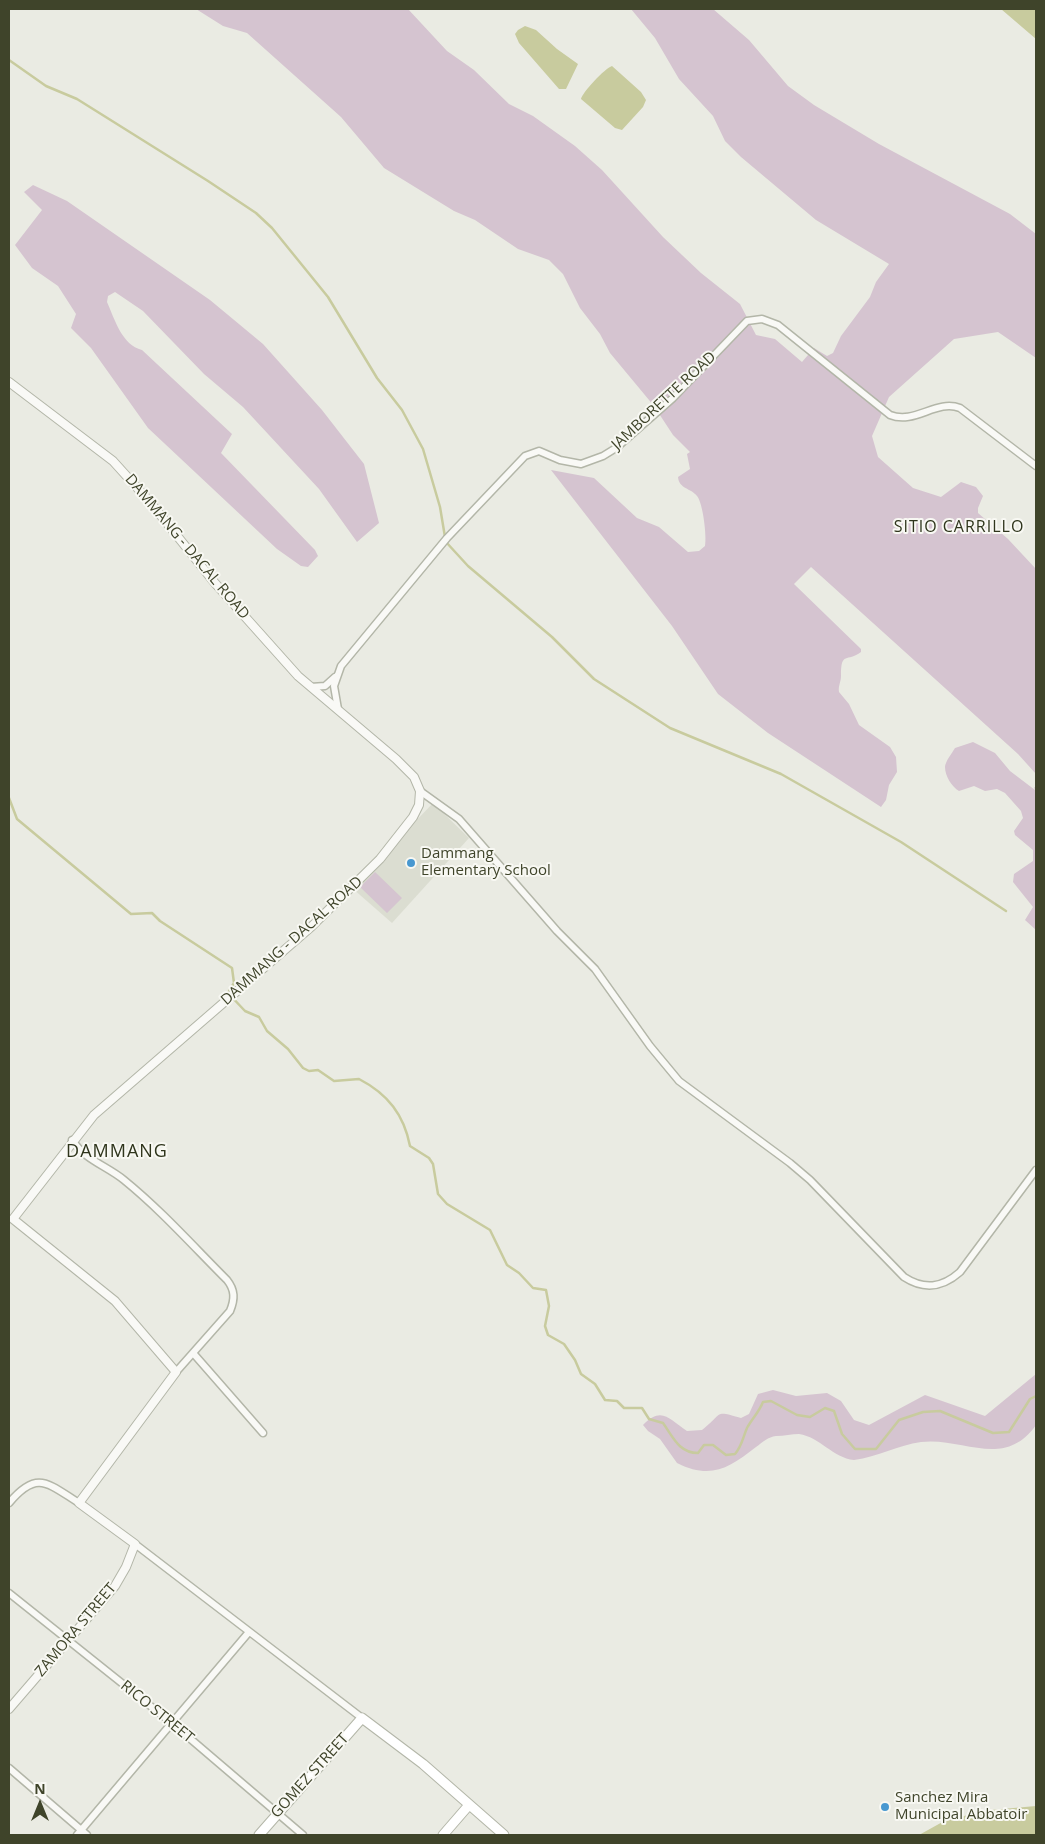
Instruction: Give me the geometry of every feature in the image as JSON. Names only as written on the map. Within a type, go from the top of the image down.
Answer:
[{"type":"main road","points":[[362,1718],[416,1759],[504,1835]]},
{"type":"main road","name":"GOMEZ STREET","points":[[259,1835],[362,1718]]},
{"type":"main road","points":[[443,1835],[469,1805]]},
{"type":"street","name":"JAMBORETTE ROAD","points":[[336,676],[341,666],[447,538],[525,456],[539,452],[560,460],[581,464],[603,456],[616,448],[688,383],[738,328],[747,322],[762,319],[778,324],[890,415],[904,418],[944,405],[952,405],[960,408],[1036,466]]},
{"type":"street","name":"DAMMANG - DACAL ROAD","points":[[9,382],[87,440],[124,472],[214,582],[311,687],[408,770],[420,791],[419,805],[413,817],[380,859],[311,927],[114,1096],[72,1140],[11,1217]]},
{"type":"street","points":[[311,687],[325,686],[336,676]]},
{"type":"street","points":[[336,676],[334,696],[338,710]]},
{"type":"street","points":[[420,791],[459,819],[544,917],[595,969],[650,1046],[679,1081],[804,1174],[908,1280],[931,1286],[950,1281],[960,1272],[1036,1170]]},
{"type":"street","points":[[72,1140],[84,1154],[117,1175],[137,1192],[230,1284],[234,1298],[230,1311],[176,1372],[79,1503]]},
{"type":"street","points":[[11,1217],[115,1301],[176,1372]]},
{"type":"street","points":[[193,1353],[263,1433]]},
{"type":"street","points":[[9,1503],[27,1485],[39,1482],[53,1487],[79,1503],[135,1544],[362,1718]]},
{"type":"street","name":"ZAMORA STREET","points":[[9,1709],[115,1586],[126,1567],[135,1544]]},
{"type":"street","name":"RICO STREET","points":[[9,1593],[172,1724],[303,1835]]},
{"type":"street","points":[[79,1833],[248,1632]]},
{"type":"street","points":[[9,1768],[79,1833],[87,1835]]},
{"type":"shaded area","points":[[196,9],[408,9],[447,51],[474,70],[509,104],[533,116],[575,146],[602,170],[663,237],[701,273],[740,304],[756,335],[775,339],[802,362],[814,348],[827,356],[833,353],[841,336],[870,297],[876,282],[889,264],[816,220],[741,157],[725,141],[713,116],[679,79],[655,38],[631,9],[713,9],[749,40],[788,86],[814,105],[879,144],[1010,214],[1036,234],[1036,358],[998,332],[954,339],[889,397],[872,436],[878,457],[913,488],[941,497],[961,482],[976,487],[983,496],[978,513],[1008,539],[1036,569],[1036,774],[1018,754],[811,567],[794,584],[861,649],[861,652],[846,658],[842,663],[839,692],[849,704],[859,725],[890,747],[896,757],[897,772],[889,785],[886,800],[881,807],[768,733],[718,694],[672,626],[551,470],[594,478],[637,518],[659,527],[688,552],[699,551],[705,546],[704,520],[699,500],[695,493],[681,484],[678,477],[690,469],[687,454],[690,452],[673,435],[654,406],[610,353],[600,334],[580,308],[563,274],[549,260],[518,249],[475,220],[454,211],[384,168],[341,117],[247,33],[223,26]]},
{"type":"shaded area","points":[[1001,9],[1036,9],[1036,39]]},
{"type":"shaded area","points":[[525,26],[536,30],[557,49],[578,64],[566,89],[559,89],[519,43],[515,34]]},
{"type":"shaded area","points":[[612,66],[641,92],[646,100],[643,107],[622,130],[615,128],[581,99],[594,81]]},
{"type":"shaded area","points":[[33,185],[67,201],[210,300],[263,344],[322,410],[364,464],[379,523],[357,542],[319,489],[243,407],[204,374],[143,311],[115,292],[108,296],[107,302],[116,324],[124,337],[129,343],[142,350],[232,434],[221,453],[315,550],[318,556],[308,567],[301,566],[277,549],[148,428],[91,348],[71,328],[76,314],[58,286],[32,268],[15,245],[42,210],[24,192]]},
{"type":"shaded area","points":[[973,742],[995,753],[1010,771],[1035,790],[1034,787],[1036,788],[1036,930],[1025,920],[1033,907],[1013,882],[1014,874],[1033,861],[1033,850],[1015,835],[1014,831],[1023,818],[1021,811],[1005,793],[997,789],[985,791],[974,786],[959,791],[951,784],[946,774],[945,765],[955,748]]},
{"type":"shaded area","name":"Dammang Elementary School","points":[[433,803],[469,838],[392,923],[352,888]]},
{"type":"shaded area","points":[[375,872],[402,898],[387,913],[360,887]]},
{"type":"shaded area","points":[[1036,1374],[1036,1425],[1024,1438],[1011,1446],[997,1449],[921,1442],[854,1460],[839,1456],[814,1439],[796,1434],[770,1437],[728,1466],[710,1471],[700,1471],[677,1463],[660,1439],[643,1425],[650,1419],[661,1415],[671,1419],[687,1431],[702,1430],[719,1415],[726,1414],[741,1418],[749,1414],[758,1394],[773,1390],[796,1396],[827,1393],[841,1401],[854,1420],[869,1425],[925,1395],[985,1416]]},
{"type":"shaded area","points":[[1036,1806],[1036,1835],[919,1835],[946,1820],[991,1810]]},
{"type":"waterway","points":[[9,60],[46,86],[77,99],[208,181],[256,213],[272,228],[328,297],[377,378],[402,410],[423,449],[440,507],[445,537]]},
{"type":"waterway","points":[[446,542],[468,566],[552,637],[594,679],[670,728],[781,774],[901,842],[1006,911]]},
{"type":"waterway","points":[[9,798],[17,819],[131,914],[152,913],[160,921],[232,968],[234,983],[228,993],[245,1011],[259,1017],[267,1031],[288,1049],[303,1068],[309,1071],[318,1070],[334,1081],[359,1079],[378,1091],[399,1115],[410,1146],[429,1158],[433,1164],[438,1194],[447,1204],[490,1230],[507,1265],[519,1273],[533,1288],[546,1290],[549,1306],[545,1326],[548,1335],[564,1344],[575,1360],[581,1374],[595,1384],[605,1400],[617,1401],[624,1408],[642,1408],[649,1419],[663,1423],[677,1443],[686,1450],[698,1453],[704,1445],[713,1445],[726,1455],[735,1454],[741,1445],[747,1428],[763,1402],[771,1401],[797,1415],[810,1417],[825,1408],[834,1411],[842,1434],[855,1449],[876,1449],[899,1420],[923,1412],[940,1411],[993,1433],[1009,1432],[1030,1399],[1036,1396]]},
{"type":"place","name":"Dammang Elementary School","points":[[411,863]]},
{"type":"place","name":"Sanchez Mira Municipal Abbatoir","points":[[885,1807]]},
{"type":"district","name":"SITIO CARRILLO","points":[[959,527]]},
{"type":"district","name":"DAMMANG","points":[[117,1152]]}]
